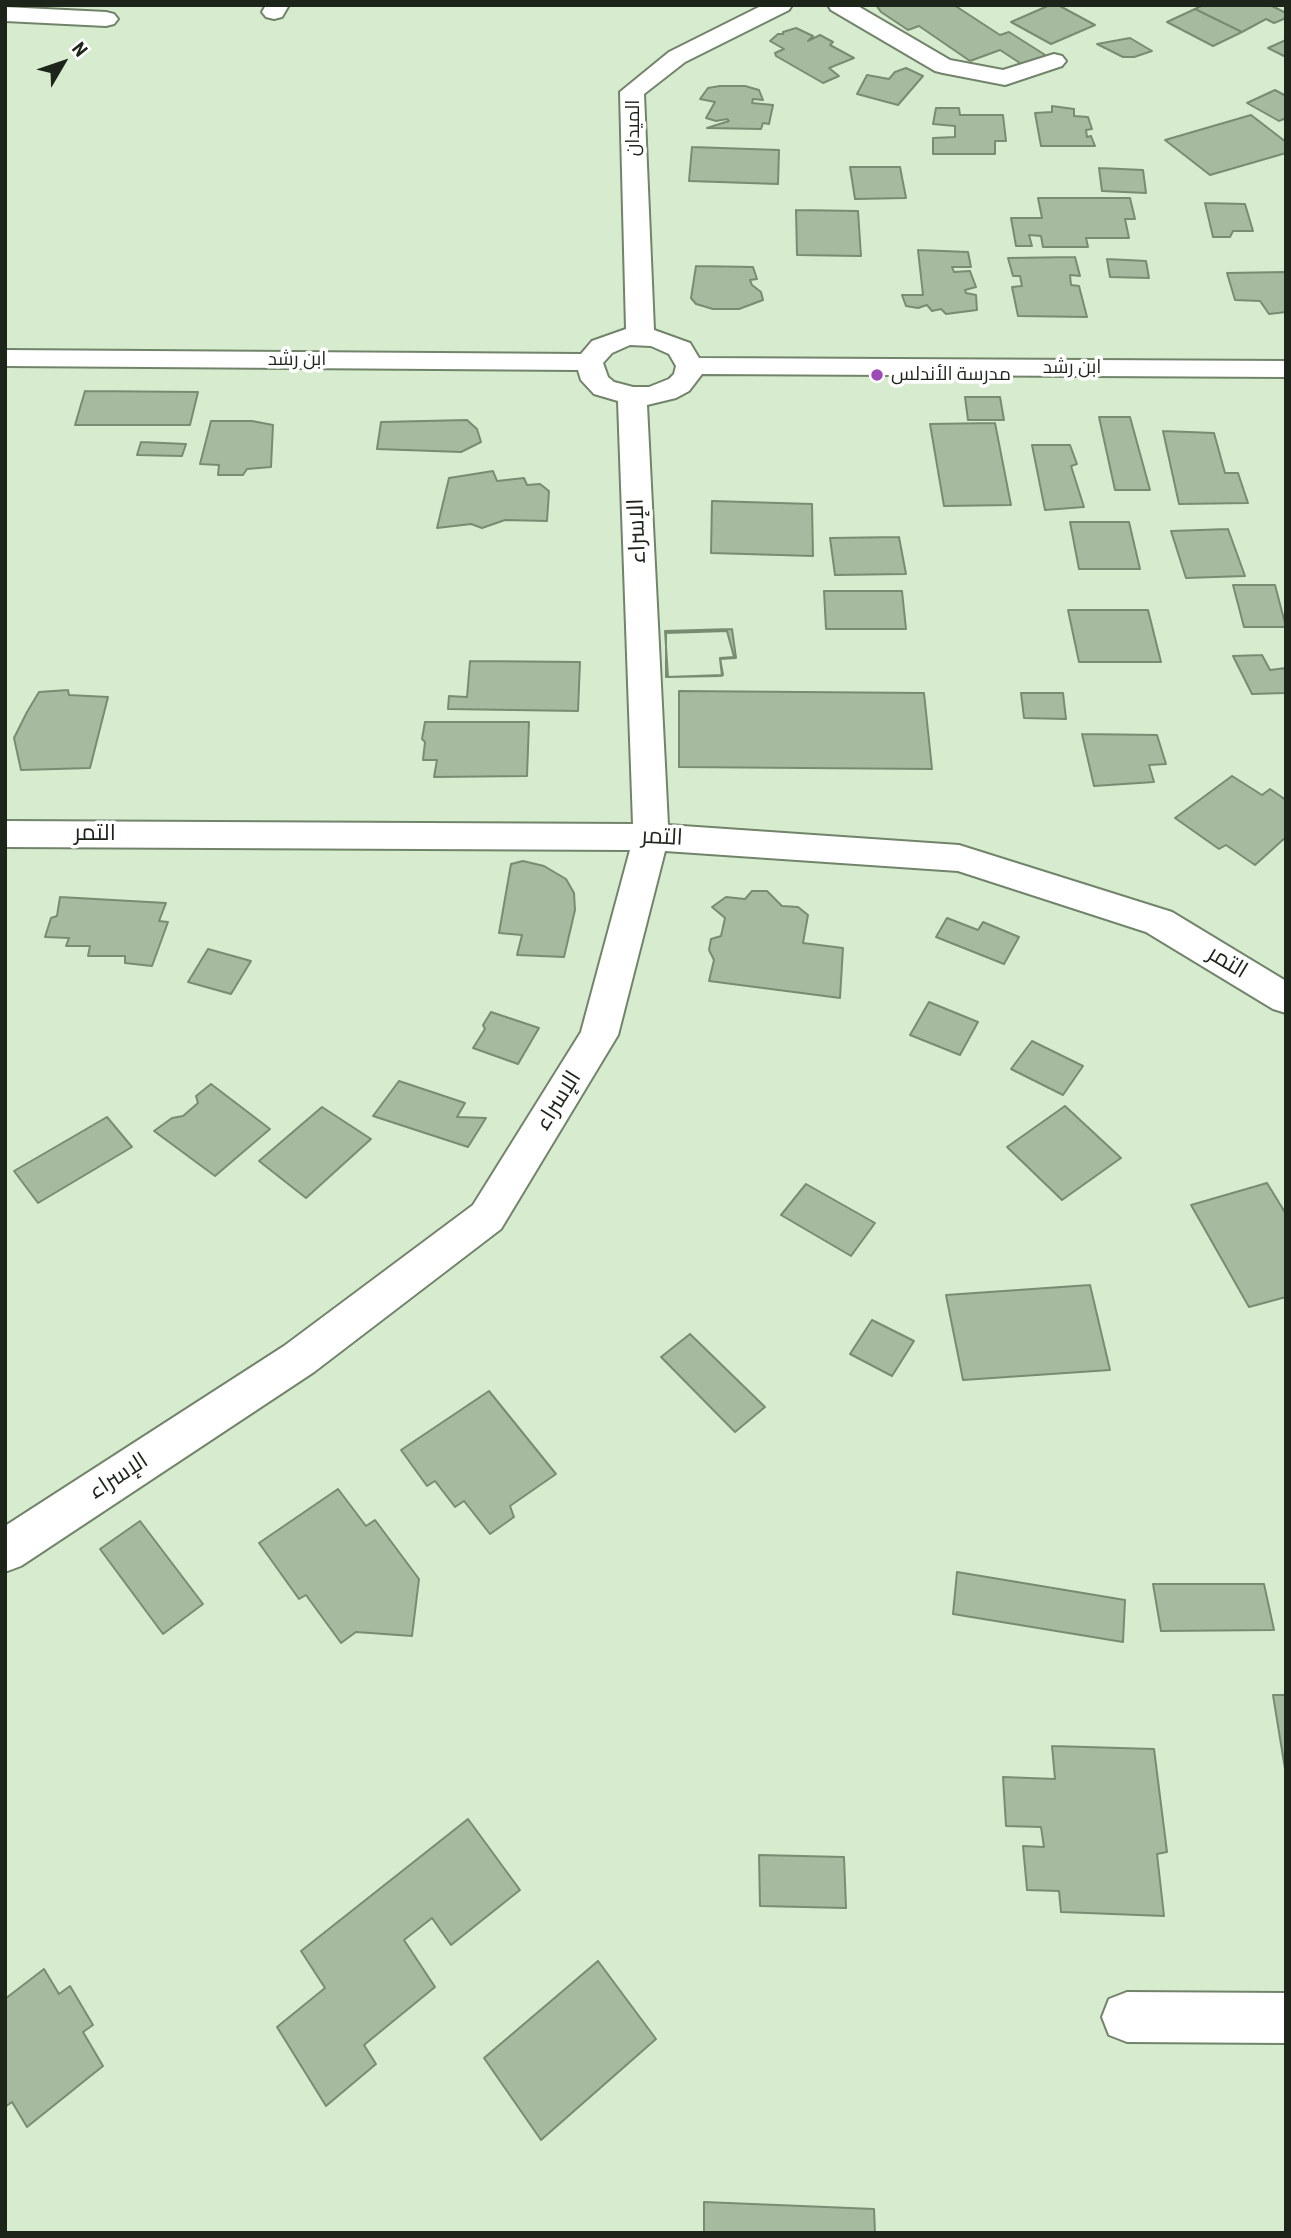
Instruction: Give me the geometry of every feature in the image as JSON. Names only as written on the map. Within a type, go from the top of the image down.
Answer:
[{"type":"street","name":"الميدان","points":[[640,337],[632,92],[677,57],[781,5]]},
{"type":"street","points":[[839,5],[943,66],[1005,78],[1054,61]]},
{"type":"street","points":[[5,14],[106,19]]},
{"type":"street","points":[[640,337],[669,342],[687,357],[690,366],[687,376],[679,385],[666,392],[632,396],[604,388],[595,380],[589,362],[601,347],[626,338],[640,337]]},
{"type":"street","name":"ابن رشد","points":[[5,358],[589,362]]},
{"type":"street","name":"ابن رشد","points":[[690,366],[1286,369]]},
{"type":"street","name":"الإسراء","points":[[5,1551],[299,1359],[487,1217],[599,1035],[651,837],[632,396]]},
{"type":"street","name":"التمر","points":[[5,834],[651,837],[959,858],[1159,922],[1286,999]]},
{"type":"street","points":[[1127,2017],[1286,2018]]},
{"type":"building","points":[[876,5],[954,5],[1000,35],[1009,32],[1050,58],[1026,67],[1000,50],[970,61],[919,26],[908,30],[881,12]]},
{"type":"building","points":[[1050,5],[1058,5],[1095,25],[1051,44],[1011,22]]},
{"type":"building","points":[[1203,5],[1270,5],[1286,13],[1286,18],[1274,23],[1266,19],[1242,32],[1195,9]]},
{"type":"building","points":[[1195,9],[1242,32],[1213,46],[1167,22]]},
{"type":"building","points":[[796,28],[813,36],[808,41],[820,35],[833,42],[830,45],[854,58],[829,68],[839,76],[823,83],[776,56],[775,53],[784,49],[770,41],[778,34]]},
{"type":"building","points":[[1130,38],[1152,51],[1134,57],[1123,57],[1097,44]]},
{"type":"building","points":[[1286,40],[1286,57],[1268,48]]},
{"type":"building","points":[[906,68],[923,76],[898,105],[857,94],[867,75],[889,79],[895,72]]},
{"type":"building","points":[[745,86],[759,90],[763,100],[753,99],[752,103],[773,105],[769,124],[763,123],[761,129],[707,128],[729,121],[706,118],[715,102],[700,99],[708,88]]},
{"type":"building","points":[[1275,90],[1286,96],[1286,118],[1279,121],[1247,103]]},
{"type":"building","points":[[1052,106],[1074,109],[1074,116],[1088,117],[1092,129],[1086,130],[1087,137],[1091,136],[1095,146],[1041,146],[1035,113],[1052,112]]},
{"type":"building","points":[[936,108],[959,108],[960,115],[1003,115],[1006,141],[995,141],[995,154],[933,154],[933,138],[955,137],[955,126],[933,124]]},
{"type":"building","points":[[1251,115],[1286,142],[1286,153],[1210,175],[1165,140]]},
{"type":"building","points":[[692,147],[779,150],[778,184],[689,181]]},
{"type":"building","points":[[850,167],[900,167],[906,198],[855,199]]},
{"type":"building","points":[[1099,168],[1143,170],[1146,193],[1102,191]]},
{"type":"building","points":[[1038,198],[1130,198],[1135,219],[1125,219],[1129,238],[1086,238],[1088,247],[1043,247],[1041,236],[1029,235],[1032,246],[1016,246],[1011,218],[1042,218]]},
{"type":"building","points":[[1205,203],[1245,204],[1253,231],[1233,231],[1230,237],[1213,237]]},
{"type":"building","points":[[796,210],[858,211],[861,256],[797,255]]},
{"type":"building","points":[[918,250],[968,252],[971,267],[952,267],[954,272],[970,271],[976,287],[965,290],[966,293],[976,295],[977,310],[946,314],[941,309],[932,311],[927,305],[918,308],[906,306],[902,295],[923,295]]},
{"type":"building","points":[[1075,257],[1080,276],[1070,275],[1071,285],[1079,286],[1087,317],[1018,316],[1012,287],[1022,286],[1020,276],[1013,276],[1008,258]]},
{"type":"building","points":[[1107,259],[1146,261],[1149,278],[1110,277]]},
{"type":"building","points":[[696,266],[753,267],[757,279],[750,280],[761,292],[763,300],[739,309],[713,309],[696,304],[691,298]]},
{"type":"building","points":[[1286,272],[1286,312],[1269,314],[1260,301],[1235,300],[1227,273]]},
{"type":"building","points":[[85,391],[198,392],[190,425],[75,425]]},
{"type":"building","points":[[965,397],[1000,397],[1004,420],[968,420]]},
{"type":"building","points":[[1099,417],[1130,417],[1150,490],[1115,490]]},
{"type":"building","points":[[467,420],[477,429],[481,442],[461,452],[377,449],[381,422]]},
{"type":"building","points":[[211,421],[252,421],[273,425],[271,467],[247,469],[243,475],[218,475],[219,465],[200,464]]},
{"type":"building","points":[[995,423],[1011,505],[944,506],[930,424]]},
{"type":"building","points":[[1163,431],[1214,433],[1225,473],[1238,473],[1248,503],[1179,504]]},
{"type":"building","points":[[141,442],[186,444],[182,456],[137,455]]},
{"type":"building","points":[[1032,445],[1070,445],[1077,464],[1071,466],[1084,507],[1045,510]]},
{"type":"building","points":[[493,471],[497,481],[524,478],[527,485],[540,484],[549,491],[547,521],[505,520],[482,528],[471,524],[437,528],[449,478]]},
{"type":"building","points":[[712,501],[812,504],[813,556],[711,553]]},
{"type":"building","points":[[1070,522],[1129,522],[1140,569],[1079,569]]},
{"type":"building","points":[[1228,529],[1245,576],[1186,578],[1171,531]]},
{"type":"building","points":[[899,537],[906,574],[835,575],[830,538]]},
{"type":"building","points":[[1233,585],[1275,585],[1286,627],[1244,627]]},
{"type":"building","points":[[824,591],[902,591],[906,629],[826,629]]},
{"type":"building","points":[[1068,610],[1148,610],[1161,662],[1079,662]]},
{"type":"building","points":[[732,629],[736,658],[720,659],[722,676],[668,677],[665,631]]},
{"type":"building","points":[[727,631],[734,657],[720,658],[723,675],[666,677],[666,633]]},
{"type":"building","points":[[1262,655],[1270,670],[1286,668],[1286,693],[1252,694],[1233,656]]},
{"type":"building","points":[[470,661],[580,662],[578,711],[448,709],[449,696],[467,697]]},
{"type":"building","points":[[68,690],[69,695],[108,697],[90,768],[21,770],[14,738],[27,712],[39,692]]},
{"type":"building","points":[[679,691],[924,693],[932,769],[679,767]]},
{"type":"building","points":[[1021,693],[1063,693],[1066,719],[1024,718]]},
{"type":"building","points":[[425,722],[529,722],[527,776],[434,777],[437,760],[423,760],[425,742],[422,739]]},
{"type":"building","points":[[1082,734],[1157,735],[1166,764],[1149,765],[1154,782],[1094,786]]},
{"type":"building","points":[[1232,776],[1262,795],[1270,789],[1286,800],[1286,837],[1255,865],[1226,845],[1219,849],[1175,818]]},
{"type":"building","points":[[523,861],[544,866],[566,879],[574,893],[575,910],[564,957],[517,955],[522,935],[499,933],[511,864]]},
{"type":"building","points":[[752,891],[767,891],[782,906],[798,907],[808,915],[803,943],[843,948],[840,998],[709,981],[714,960],[709,950],[711,939],[721,936],[725,918],[712,907],[726,897],[745,899]]},
{"type":"building","points":[[60,897],[166,903],[159,921],[168,922],[152,966],[125,963],[125,956],[88,956],[90,946],[66,946],[69,938],[45,937],[51,918],[57,916]]},
{"type":"building","points":[[947,918],[978,930],[983,922],[1019,937],[1004,964],[936,937]]},
{"type":"building","points":[[208,949],[251,961],[231,994],[188,982]]},
{"type":"building","points":[[929,1002],[978,1022],[960,1055],[910,1035]]},
{"type":"building","points":[[491,1012],[539,1028],[518,1064],[473,1048],[485,1029],[483,1025]]},
{"type":"building","points":[[1032,1041],[1083,1066],[1063,1095],[1011,1069]]},
{"type":"building","points":[[399,1081],[465,1103],[457,1117],[486,1118],[468,1147],[373,1116]]},
{"type":"building","points":[[211,1084],[270,1129],[215,1176],[154,1131],[172,1118],[183,1116],[198,1103],[196,1096]]},
{"type":"building","points":[[1065,1106],[1121,1158],[1062,1200],[1007,1147]]},
{"type":"building","points":[[322,1107],[371,1139],[306,1198],[259,1161]]},
{"type":"building","points":[[107,1117],[132,1147],[38,1203],[14,1171]]},
{"type":"building","points":[[1267,1183],[1286,1214],[1286,1297],[1249,1307],[1191,1205]]},
{"type":"building","points":[[806,1184],[875,1223],[851,1256],[781,1215]]},
{"type":"building","points":[[1090,1285],[1110,1370],[963,1380],[946,1295]]},
{"type":"building","points":[[872,1320],[914,1341],[892,1376],[850,1354]]},
{"type":"building","points":[[690,1334],[765,1407],[735,1432],[661,1357]]},
{"type":"building","points":[[489,1391],[556,1474],[510,1506],[514,1517],[490,1534],[464,1501],[455,1507],[435,1481],[427,1486],[401,1450]]},
{"type":"building","points":[[338,1489],[366,1526],[375,1520],[419,1579],[412,1636],[356,1632],[341,1643],[306,1595],[299,1599],[259,1543]]},
{"type":"building","points":[[140,1521],[203,1604],[163,1634],[100,1549]]},
{"type":"building","points":[[957,1572],[1125,1600],[1123,1642],[953,1614]]},
{"type":"building","points":[[1153,1584],[1264,1584],[1274,1630],[1161,1631]]},
{"type":"building","points":[[1273,1695],[1286,1695],[1286,1775]]},
{"type":"building","points":[[1052,1746],[1154,1749],[1167,1852],[1157,1854],[1164,1916],[1061,1912],[1059,1891],[1027,1890],[1023,1846],[1044,1847],[1041,1827],[1006,1826],[1003,1777],[1055,1779]]},
{"type":"building","points":[[468,1819],[520,1890],[451,1945],[432,1918],[404,1940],[435,1987],[364,2045],[376,2064],[326,2106],[277,2027],[325,1988],[301,1951]]},
{"type":"building","points":[[759,1855],[844,1857],[846,1908],[760,1906]]},
{"type":"building","points":[[598,1961],[656,2039],[541,2140],[484,2058]]},
{"type":"building","points":[[44,1969],[59,1994],[70,1986],[93,2025],[83,2032],[103,2066],[27,2127],[12,2102],[5,2107],[5,1999]]},
{"type":"building","points":[[704,2202],[874,2209],[875,2233],[704,2233]]},
{"type":"place","name":"مدرسة الأندلس","points":[[877,375]]}]
